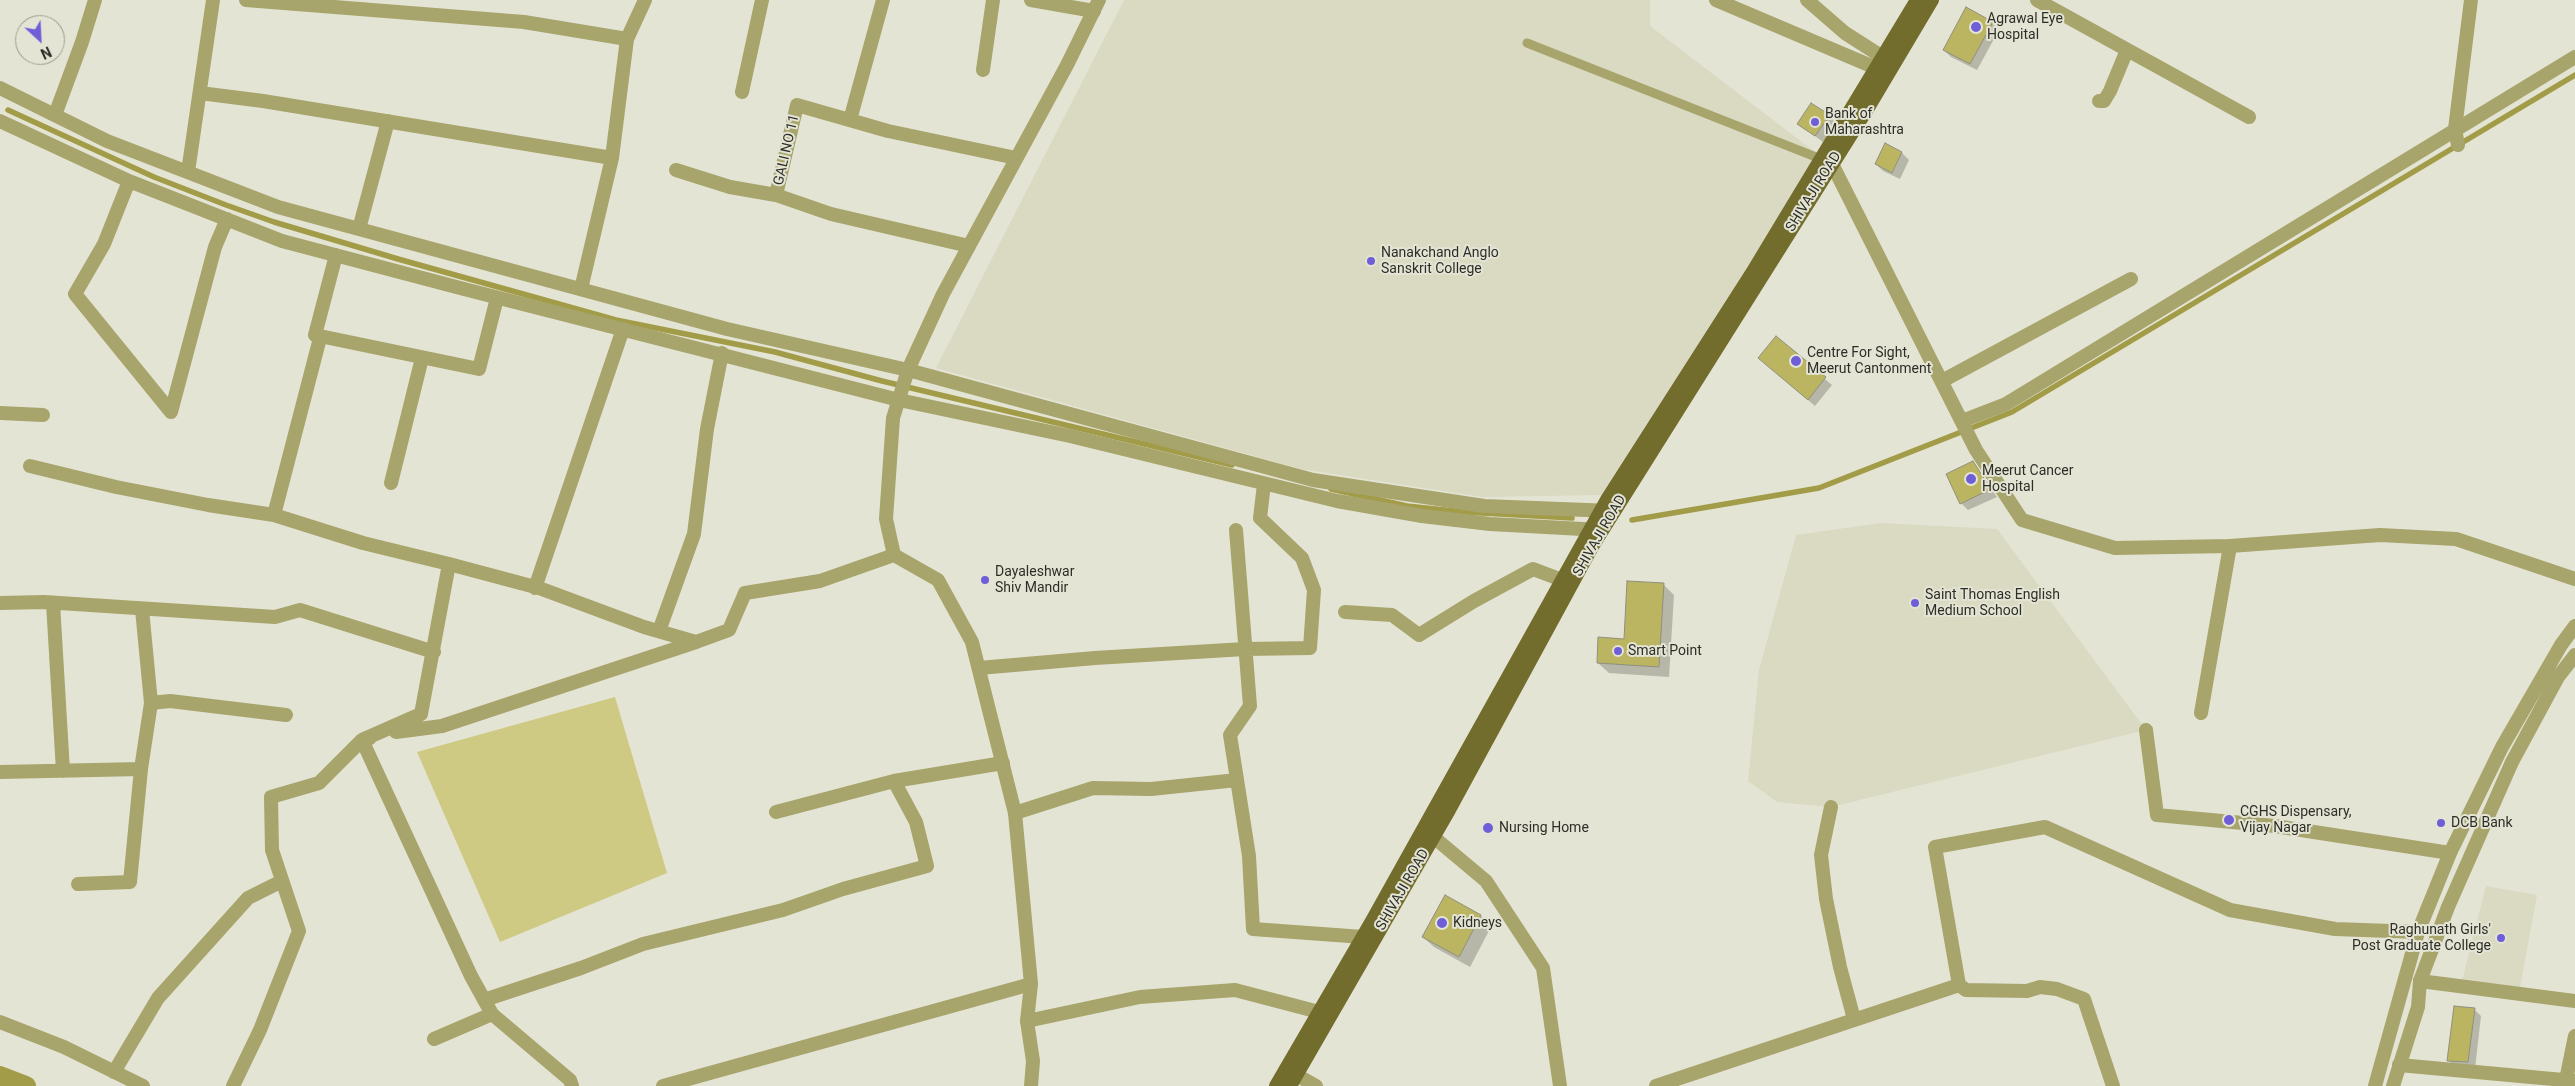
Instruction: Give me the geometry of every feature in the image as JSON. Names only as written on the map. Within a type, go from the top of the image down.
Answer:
[{"type":"main road","points":[[1884,63],[1917,0]]},
{"type":"main road","name":"SHIVAJI ROAD","points":[[1291,1077],[1607,511],[1826,161],[1884,63],[1932,0]]},
{"type":"main road","points":[[1428,833],[1562,580],[1596,530]]},
{"type":"main road","points":[[1276,1086],[1291,1077],[1319,1012],[1368,940]]},
{"type":"street","points":[[55,115],[82,42],[95,0]]},
{"type":"street","points":[[188,172],[213,0]]},
{"type":"street","points":[[246,0],[524,22],[627,39]]},
{"type":"street","points":[[581,289],[612,158],[627,39],[646,0]]},
{"type":"street","points":[[742,92],[762,0]]},
{"type":"street","points":[[883,0],[850,120],[888,131],[1016,158]]},
{"type":"street","points":[[983,70],[993,0]]},
{"type":"street","points":[[1031,0],[1096,5],[1068,64],[969,246],[907,373],[893,418],[886,519],[894,555],[938,580],[972,642],[1003,763],[1015,813],[1031,984],[1027,1021],[1033,1061],[1031,1086]]},
{"type":"street","points":[[1716,0],[1884,63]]},
{"type":"street","points":[[1806,0],[1884,63]]},
{"type":"street","points":[[2037,0],[2250,117]]},
{"type":"street","points":[[2458,145],[2455,129],[2471,0]]},
{"type":"street","points":[[2099,101],[2104,101],[2110,91],[2127,50]]},
{"type":"street","points":[[1963,423],[2006,404],[2575,57]]},
{"type":"street","points":[[0,88],[107,141],[278,207],[727,329],[907,373],[1313,480],[1484,506],[1607,511]]},
{"type":"street","points":[[200,93],[263,101],[612,158]]},
{"type":"street","name":"GALI NO 11","points":[[776,195],[797,105],[850,120]]},
{"type":"street","points":[[0,120],[129,181],[282,241],[497,298],[899,399],[1070,436],[1337,501],[1422,516],[1490,524],[1596,530]]},
{"type":"street","points":[[359,229],[388,122]]},
{"type":"street","points":[[1826,161],[1942,381],[1976,450],[2022,520],[2115,548],[2230,546],[2380,535],[2456,539],[2575,579]]},
{"type":"street","points":[[676,170],[730,187],[776,195],[831,214],[969,246]]},
{"type":"street","points":[[129,181],[104,244],[75,294],[171,412],[215,247],[227,219]]},
{"type":"street","points":[[315,335],[336,255]]},
{"type":"street","points":[[1942,381],[2131,279]]},
{"type":"street","points":[[315,335],[479,369],[497,298]]},
{"type":"street","points":[[535,588],[623,329]]},
{"type":"street","points":[[274,515],[320,338],[315,335]]},
{"type":"street","points":[[659,631],[694,534],[706,429],[722,354]]},
{"type":"street","points":[[391,483],[422,358]]},
{"type":"street","points":[[0,413],[43,415]]},
{"type":"street","points":[[30,466],[153,494],[274,515],[363,543],[535,588],[696,642]]},
{"type":"street","points":[[978,668],[1094,658],[1246,649],[1310,648],[1314,590],[1302,558],[1260,518],[1264,484]]},
{"type":"street","points":[[1236,530],[1250,706],[1230,734],[1249,856],[1253,929],[1368,940]]},
{"type":"street","points":[[2201,713],[2230,546]]},
{"type":"street","points":[[362,740],[408,729],[442,726],[696,642],[729,630],[745,593],[820,581],[894,555]]},
{"type":"street","points":[[233,1086],[260,1030],[299,931],[272,850],[271,798],[319,783],[362,740],[421,714],[449,564]]},
{"type":"street","points":[[1345,612],[1392,615],[1419,635],[1474,601],[1533,569],[1562,580]]},
{"type":"street","points":[[0,603],[53,603],[275,617],[300,610],[434,652]]},
{"type":"street","points":[[53,603],[63,771]]},
{"type":"street","points":[[78,884],[130,882],[141,768],[151,703],[142,609]]},
{"type":"street","points":[[2375,1086],[2418,932],[2450,853],[2502,747],[2561,645],[2575,626]]},
{"type":"street","points":[[2393,1086],[2418,1007],[2420,981],[2448,907],[2512,762],[2558,677],[2575,655]]},
{"type":"street","points":[[151,703],[170,700],[286,715]]},
{"type":"street","points":[[2146,730],[2157,814],[2275,826],[2450,853]]},
{"type":"street","points":[[362,740],[471,976],[492,1014],[570,1080],[572,1086]]},
{"type":"street","points":[[776,812],[894,781],[1003,763]]},
{"type":"street","points":[[0,772],[141,768]]},
{"type":"street","points":[[1015,813],[1093,788],[1151,789],[1237,780]]},
{"type":"street","points":[[484,1000],[643,944],[783,910],[843,889],[927,866],[916,822],[894,781]]},
{"type":"street","points":[[1831,807],[1821,855],[1826,899],[1840,967],[1854,1019]]},
{"type":"street","points":[[2113,1086],[2084,999],[2057,989],[2040,987],[2027,991],[1966,990],[1959,985],[1935,847],[2045,827],[2230,910],[2335,929],[2418,932]]},
{"type":"street","points":[[1428,833],[1486,881],[1543,968],[1560,1086]]},
{"type":"street","points":[[114,1072],[158,998],[248,898],[282,881]]},
{"type":"street","points":[[2420,981],[2575,1001]]},
{"type":"street","points":[[663,1086],[1031,984]]},
{"type":"street","points":[[1656,1086],[1959,985]]},
{"type":"street","points":[[1027,1021],[1140,997],[1235,990],[1319,1012]]},
{"type":"street","points":[[434,1039],[492,1014]]},
{"type":"street","points":[[0,1022],[64,1047],[143,1086]]},
{"type":"street","points":[[2399,1066],[2570,1081],[2575,1036]]},
{"type":"street","points":[[1291,1077],[1316,1086]]},
{"type":"lane","points":[[1527,43],[1826,161]]},
{"type":"shaded area","name":"Nanakchand Anglo Sanskrit College","points":[[1124,0],[1650,0],[1650,26],[1819,155],[1601,495],[1482,497],[1301,469],[936,368]]},
{"type":"shaded area","name":"Saint Thomas English Medium School","points":[[1881,523],[1997,529],[2146,730],[1831,807],[1777,802],[1748,781],[1759,670],[1796,535]]},
{"type":"shaded area","points":[[615,697],[667,873],[500,942],[417,752]]},
{"type":"shaded area","name":"Raghunath Girls' Post Graduate College","points":[[2486,886],[2537,895],[2520,988],[2462,981]]},
{"type":"building","points":[[1966,7],[1993,22],[1970,64],[1943,50]]},
{"type":"building","points":[[1811,103],[1830,115],[1815,136],[1797,124]]},
{"type":"building","points":[[1885,143],[1902,152],[1892,173],[1875,164]]},
{"type":"building","points":[[1776,336],[1826,377],[1808,400],[1758,358]]},
{"type":"building","points":[[1973,461],[1991,489],[1960,504],[1946,474]]},
{"type":"building","points":[[1627,581],[1664,583],[1659,667],[1597,663],[1598,637],[1624,639]]},
{"type":"building","points":[[1445,895],[1481,915],[1459,957],[1422,937]]},
{"type":"building","points":[[2454,1006],[2475,1008],[2468,1062],[2447,1061]]},
{"type":"waterway","points":[[1632,520],[1819,488],[2012,412],[2575,75]]},
{"type":"waterway","points":[[8,110],[154,177],[226,205],[274,222],[398,259],[616,320],[775,352],[882,381],[1232,465]]},
{"type":"waterway","points":[[1331,489],[1407,506],[1464,512],[1572,518]]},
{"type":"waterway","points":[[0,1076],[26,1086]]},
{"type":"place","name":"Agrawal Eye Hospital","points":[[1976,27]]},
{"type":"place","name":"Bank of Maharashtra","points":[[1815,122]]},
{"type":"place","name":"Nanakchand Anglo Sanskrit College","points":[[1371,261]]},
{"type":"place","name":"Centre For Sight, Meerut Cantonment","points":[[1796,361]]},
{"type":"place","name":"Meerut Cancer Hospital","points":[[1971,479]]},
{"type":"place","name":"Dayaleshwar Shiv Mandir","points":[[985,580]]},
{"type":"place","name":"Saint Thomas English Medium School","points":[[1915,603]]},
{"type":"place","name":"Smart Point","points":[[1618,651]]},
{"type":"place","name":"CGHS Dispensary, Vijay Nagar","points":[[2229,820]]},
{"type":"place","name":"DCB Bank","points":[[2441,823]]},
{"type":"place","name":"Nursing Home","points":[[1488,828]]},
{"type":"place","name":"Kidneys","points":[[1442,923]]},
{"type":"place","name":"Raghunath Girls' Post Graduate College","points":[[2501,938]]}]
